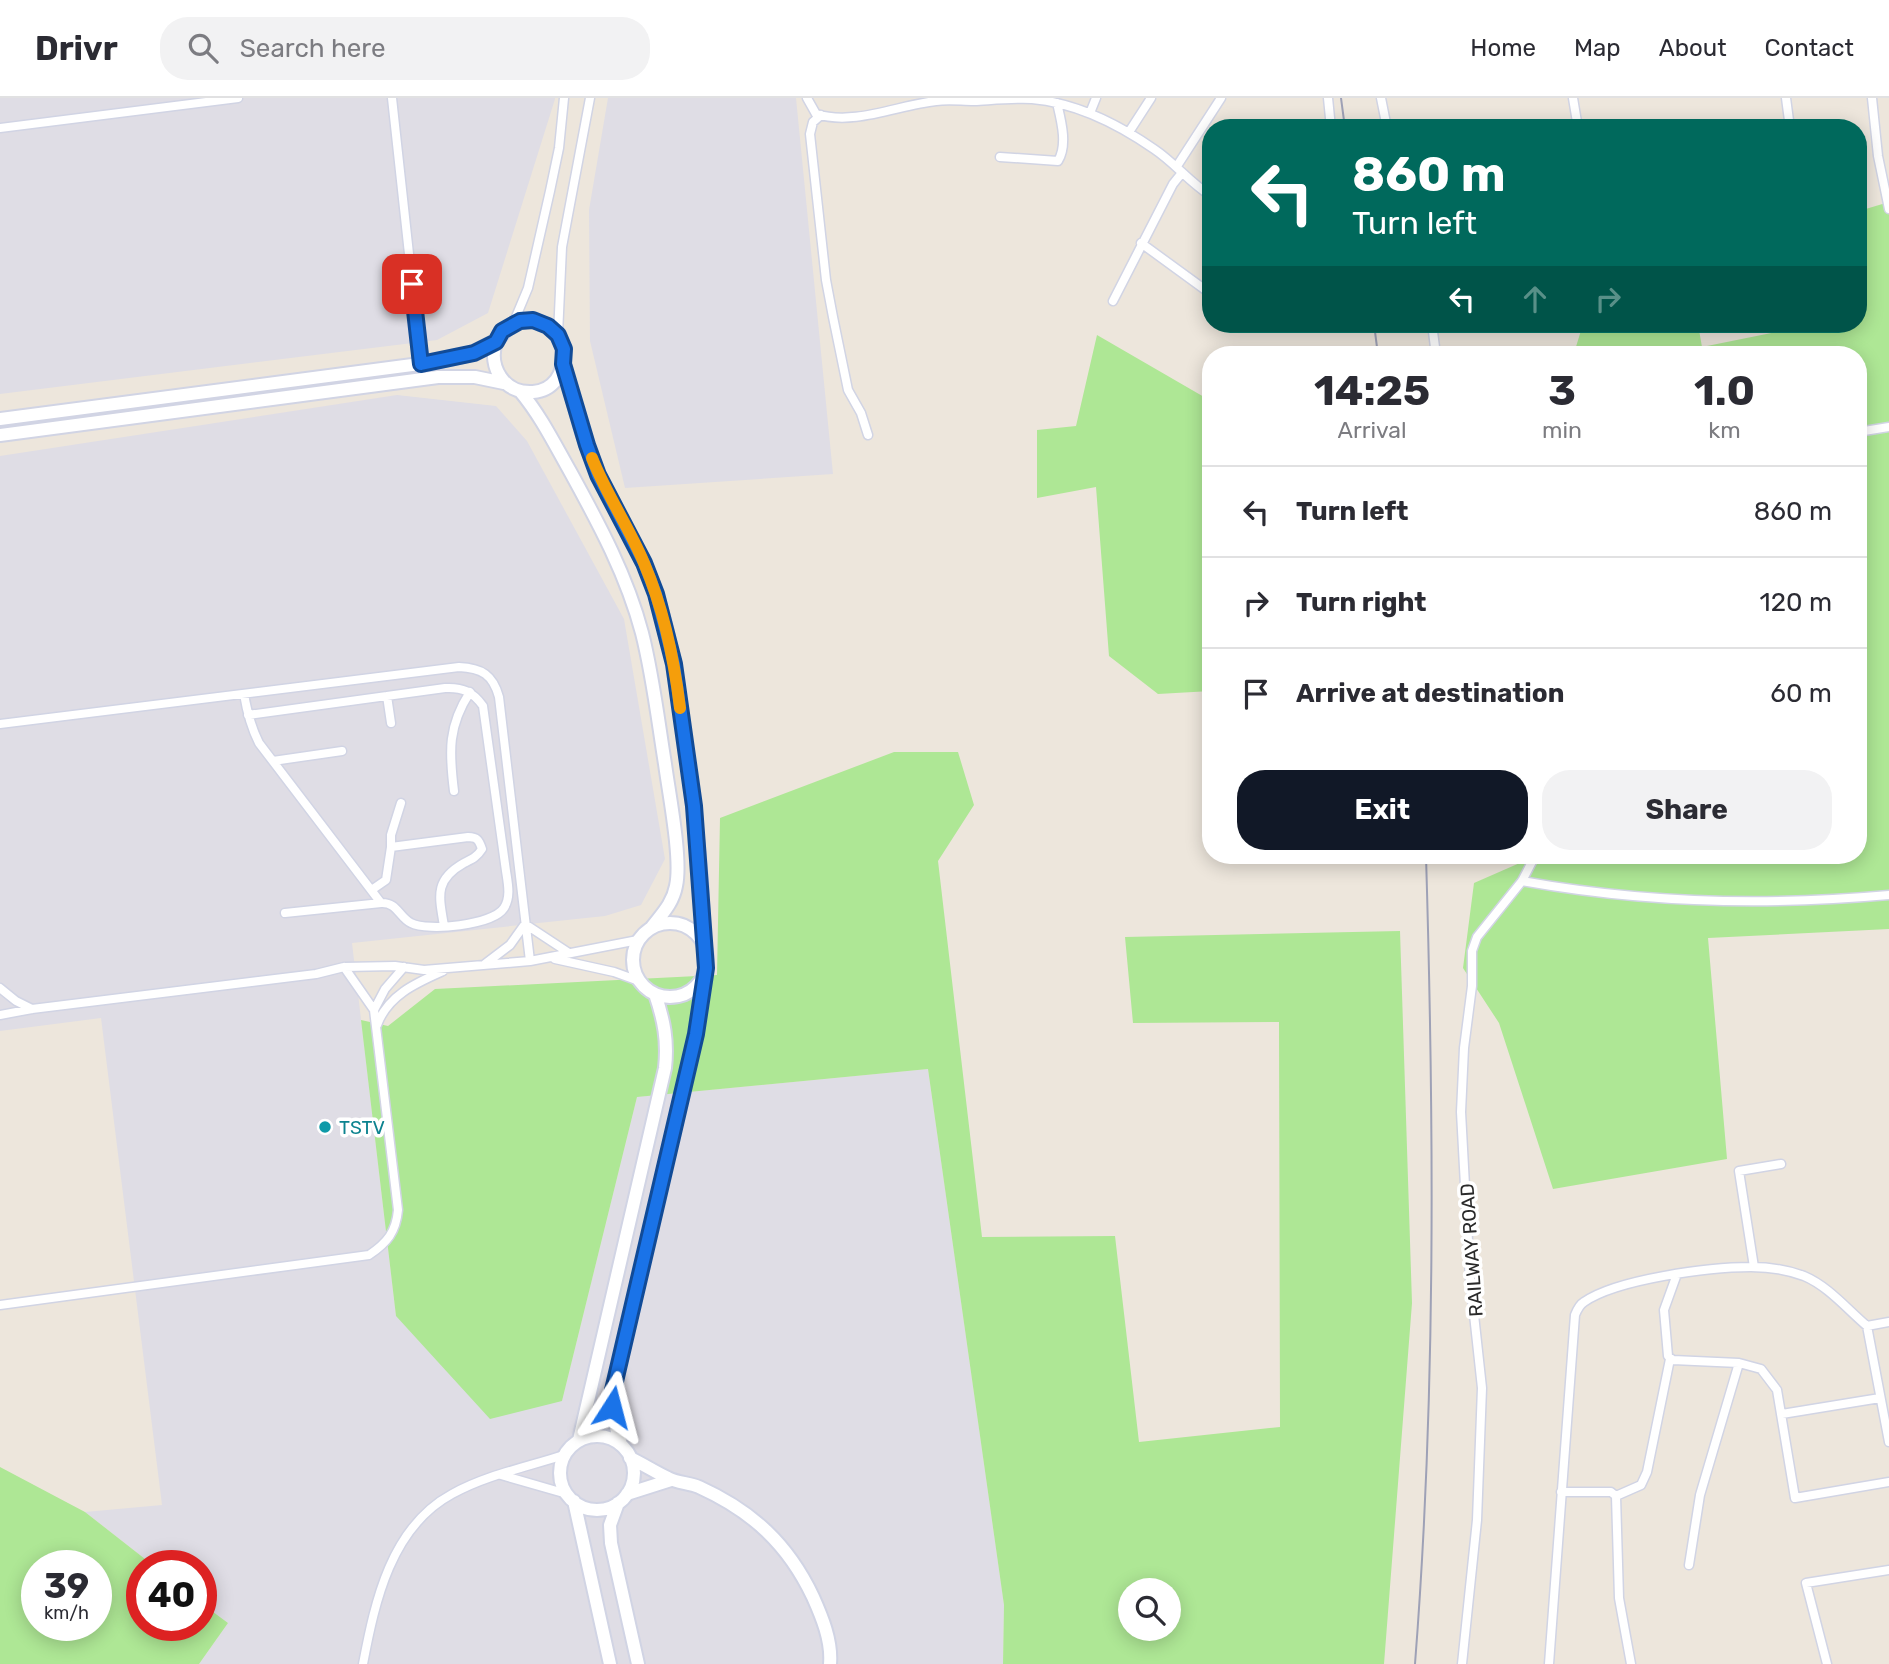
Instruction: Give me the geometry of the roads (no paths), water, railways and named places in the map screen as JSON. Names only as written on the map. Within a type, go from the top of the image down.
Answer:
[{"type":"street","points":[[0,128],[238,98]]},
{"type":"street","points":[[392,98],[421,364]]},
{"type":"street","points":[[513,324],[528,288],[550,191],[559,148],[564,98]]},
{"type":"street","points":[[558,335],[562,247],[590,98]]},
{"type":"street","points":[[807,98],[816,114],[836,117],[891,111],[937,101],[1028,98],[1057,103],[1090,113],[1129,132],[1177,166],[1181,174],[1202,189]]},
{"type":"street","points":[[1090,113],[1096,98]]},
{"type":"street","points":[[1129,132],[1151,98]]},
{"type":"street","points":[[1207,119],[1221,98]]},
{"type":"street","points":[[1328,98],[1330,119]]},
{"type":"street","points":[[1381,98],[1385,119]]},
{"type":"street","points":[[1573,98],[1576,119]]},
{"type":"street","points":[[1786,98],[1789,119]]},
{"type":"street","points":[[1872,98],[1878,156],[1889,209]]},
{"type":"street","points":[[1000,157],[1058,161],[1061,157],[1062,138],[1057,103]]},
{"type":"street","points":[[821,115],[813,122],[810,134],[826,280],[848,390],[861,413],[868,435]]},
{"type":"street","points":[[1177,166],[1202,127]]},
{"type":"street","points":[[1113,301],[1141,243],[1181,174]]},
{"type":"street","points":[[1141,243],[1202,287]]},
{"type":"street","points":[[504,383],[494,363],[496,342],[502,331],[513,324],[533,320],[548,326],[558,335],[564,349],[563,364],[590,455],[644,563],[666,628],[674,664],[694,806],[706,968],[696,1034],[613,1390],[614,1425],[633,1469],[632,1482],[610,1525],[611,1543],[638,1664]]},
{"type":"street","points":[[0,419],[421,364],[474,353],[496,342]]},
{"type":"street","points":[[520,391],[540,390],[553,383],[563,364]]},
{"type":"street","points":[[0,435],[438,377],[475,377],[504,383],[520,391],[546,428],[608,544],[642,632],[678,868],[670,904],[638,940],[633,953],[633,968],[639,981]]},
{"type":"street","points":[[1867,431],[1889,428]]},
{"type":"street","points":[[0,724],[459,667],[473,667],[485,672],[495,683],[499,697],[530,961]]},
{"type":"street","points":[[248,715],[457,687],[470,692],[482,706],[509,893],[501,912],[490,920],[429,929],[409,922],[388,902],[285,913]]},
{"type":"street","points":[[454,791],[451,735],[459,710],[470,692]]},
{"type":"street","points":[[244,694],[250,726],[259,743],[373,889],[381,903]]},
{"type":"street","points":[[387,696],[391,723]]},
{"type":"street","points":[[273,761],[342,751]]},
{"type":"street","points":[[373,889],[386,880],[391,835],[401,803]]},
{"type":"street","points":[[391,847],[468,837],[475,837],[480,841],[482,849],[478,856],[453,870],[442,882],[439,897],[444,926]]},
{"type":"street","name":"RAILWAY ROAD","points":[[1462,1664],[1477,1520],[1482,1388],[1470,1278],[1461,1112],[1464,1048],[1472,986],[1472,951],[1477,937],[1522,881],[1531,864]]},
{"type":"street","points":[[1522,881],[1671,900],[1824,901],[1889,895]]},
{"type":"street","points":[[652,927],[676,923],[696,934],[703,944]]},
{"type":"street","points":[[525,924],[569,953]]},
{"type":"street","points":[[484,965],[510,945],[525,924]]},
{"type":"street","points":[[0,1015],[316,974],[344,967],[404,967],[424,970],[530,961],[638,940]]},
{"type":"street","points":[[363,1664],[370,1627],[390,1561],[411,1529],[430,1508],[452,1493],[564,1455],[579,1440],[665,1068],[667,1048],[664,1022],[655,995],[639,981],[614,972],[552,958]]},
{"type":"street","points":[[0,1305],[369,1255],[379,1248],[392,1233],[398,1210],[374,1010],[344,967]]},
{"type":"street","points":[[374,1010],[385,989],[404,967]]},
{"type":"street","points":[[376,1028],[387,1007],[404,990],[449,968]]},
{"type":"street","points":[[655,995],[671,998],[687,994],[699,983],[706,968]]},
{"type":"street","points":[[0,988],[32,1009]]},
{"type":"street","points":[[1754,1267],[1739,1171],[1781,1164]]},
{"type":"street","points":[[1549,1664],[1575,1315],[1580,1306],[1597,1295],[1642,1281],[1705,1270],[1754,1267],[1793,1273],[1812,1280],[1867,1326],[1889,1442]]},
{"type":"street","points":[[1616,1496],[1641,1485],[1647,1472],[1670,1359],[1665,1340],[1664,1310],[1677,1274]]},
{"type":"street","points":[[1867,1326],[1889,1322]]},
{"type":"street","points":[[1670,1359],[1740,1363],[1761,1369],[1777,1390],[1795,1498],[1889,1482]]},
{"type":"street","points":[[1689,1564],[1700,1494],[1740,1363]]},
{"type":"street","points":[[1782,1414],[1880,1398]]},
{"type":"street","points":[[579,1440],[601,1436],[621,1444]]},
{"type":"street","points":[[564,1455],[560,1475],[570,1498],[610,1664]]},
{"type":"street","points":[[630,1458],[671,1480],[696,1486],[736,1506],[753,1517],[787,1551],[816,1604],[826,1631],[830,1664]]},
{"type":"street","points":[[501,1475],[570,1498],[595,1510],[607,1508],[623,1498],[671,1480]]},
{"type":"street","points":[[1562,1492],[1611,1492],[1616,1496],[1619,1598],[1631,1664]]},
{"type":"street","points":[[1827,1664],[1806,1583],[1889,1570]]},
{"type":"tram line","points":[[1341,98],[1344,119]]},
{"type":"tram line","points":[[1375,333],[1377,346]]},
{"type":"tram line","points":[[1415,1664],[1430,1361],[1432,1159],[1426,864]]},
{"type":"place","name":"TSTV","points":[[325,1127]]}]
